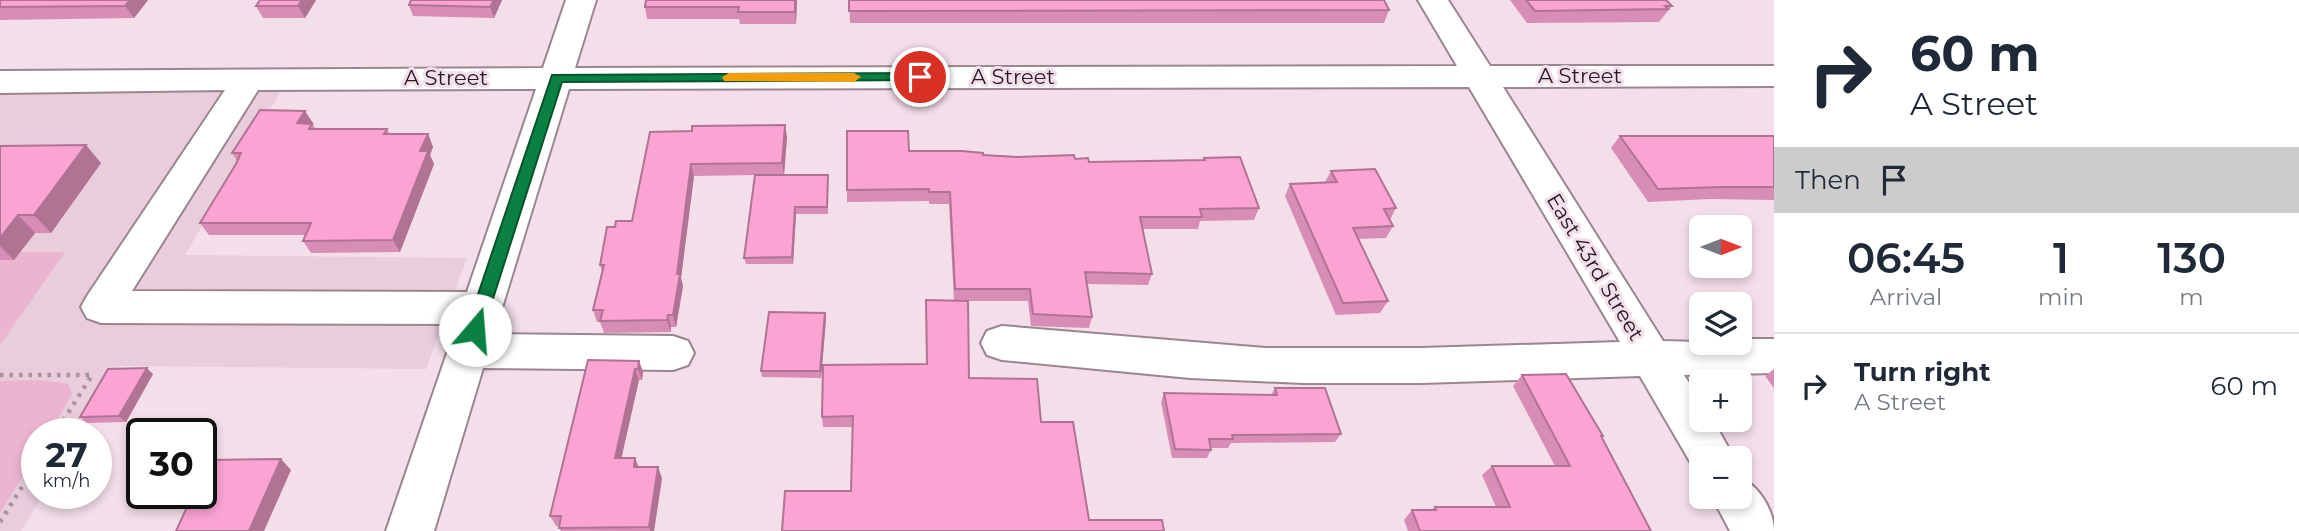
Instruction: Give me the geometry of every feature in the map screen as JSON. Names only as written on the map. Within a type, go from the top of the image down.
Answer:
[{"type":"street","points":[[410,531],[581,0]]},
{"type":"street","name":"East 43rd Street","points":[[1433,0],[1705,446]]},
{"type":"street","name":"A Street","points":[[0,82],[248,79],[1774,76]]},
{"type":"street","points":[[248,79],[101,307],[482,308]]},
{"type":"street","points":[[1002,343],[1233,364],[1305,366],[1567,363],[1650,357],[1774,356]]},
{"type":"street","points":[[468,351],[673,353]]},
{"type":"street","points":[[1742,509],[1756,531]]},
{"type":"path","points":[[0,375],[92,375],[65,418]]},
{"type":"path","points":[[0,522],[21,489]]},
{"type":"shaded area","points":[[288,79],[185,255],[467,258],[426,369],[119,366],[88,418],[21,418],[21,509],[35,509],[21,531],[0,531],[0,82]]},
{"type":"shaded area","points":[[20,252],[65,252],[0,345],[0,260],[14,260]]},
{"type":"shaded area","points":[[41,380],[68,384],[72,394],[58,418],[21,418],[21,480],[0,513],[0,381]]},
{"type":"building","points":[[0,0],[130,0],[125,6],[0,7]]},
{"type":"building","points":[[260,0],[302,0],[298,6],[256,6]]},
{"type":"building","points":[[411,0],[494,0],[490,7],[409,5]]},
{"type":"building","points":[[646,0],[795,0],[795,12],[738,12],[739,7],[645,7]]},
{"type":"building","points":[[849,0],[1384,0],[1389,10],[849,11]]},
{"type":"building","points":[[1526,0],[1666,0],[1672,6],[1665,6],[1668,9],[1535,11]]},
{"type":"building","points":[[260,110],[305,111],[297,123],[312,124],[309,129],[387,129],[384,134],[428,134],[420,151],[428,151],[393,240],[303,241],[311,223],[200,223],[241,153],[232,153]]},
{"type":"building","points":[[785,125],[782,163],[691,164],[673,315],[668,315],[667,320],[600,321],[603,310],[593,310],[604,265],[600,265],[607,227],[615,227],[616,221],[632,221],[650,132],[692,131],[692,126]]},
{"type":"building","points":[[847,131],[908,131],[909,151],[962,151],[1017,157],[1074,155],[1075,159],[1088,158],[1089,162],[1240,157],[1259,208],[1200,209],[1202,217],[1140,217],[1152,274],[1085,272],[1092,317],[1033,314],[1030,289],[955,289],[950,192],[929,192],[929,189],[847,190]]},
{"type":"building","points":[[1620,136],[1774,136],[1774,187],[1658,189]]},
{"type":"building","points":[[86,145],[34,215],[18,215],[0,238],[0,146]]},
{"type":"building","points":[[1375,169],[1396,208],[1384,209],[1393,226],[1353,228],[1388,301],[1343,303],[1290,184],[1337,182],[1331,171]]},
{"type":"building","points":[[755,175],[828,175],[827,207],[795,207],[792,257],[744,258]]},
{"type":"building","points":[[926,300],[968,301],[969,378],[1037,379],[1041,422],[1073,422],[1089,520],[1162,520],[1164,531],[782,531],[785,491],[851,491],[853,416],[822,417],[823,365],[927,364]]},
{"type":"building","points":[[769,312],[825,313],[820,371],[761,371]]},
{"type":"building","points":[[588,360],[639,361],[615,458],[635,458],[634,467],[658,467],[649,527],[559,528],[561,516],[550,516]]},
{"type":"building","points":[[147,368],[119,416],[80,417],[108,369]]},
{"type":"building","points":[[1566,374],[1603,436],[1651,531],[1420,531],[1412,510],[1436,510],[1435,507],[1510,507],[1492,466],[1570,466],[1522,375]]},
{"type":"building","points":[[1275,388],[1325,388],[1341,434],[1232,435],[1233,439],[1209,439],[1211,450],[1175,449],[1164,393],[1277,395]]},
{"type":"building","points":[[281,459],[249,531],[176,531],[186,509],[217,509],[217,460]]},
{"type":"slow traffic","points":[[729,77],[854,77]]},
{"type":"route","points":[[475,330],[557,78],[920,77]]}]
